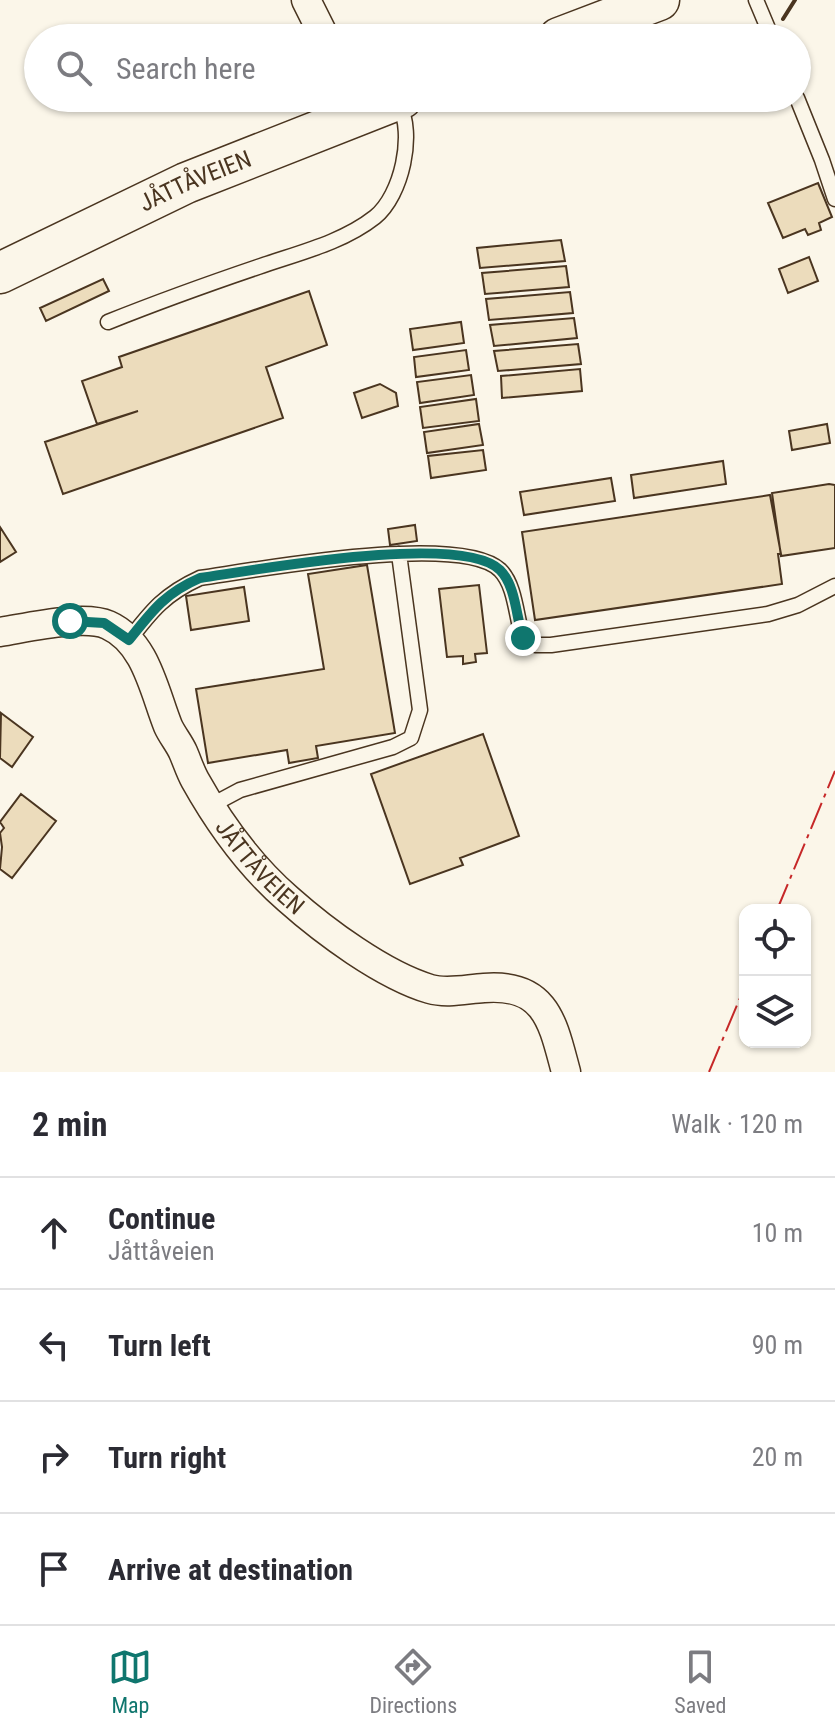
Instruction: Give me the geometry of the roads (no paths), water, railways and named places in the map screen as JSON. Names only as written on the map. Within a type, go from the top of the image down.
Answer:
[{"type":"main road","points":[[596,24],[659,0]]},
{"type":"main road","name":"JÅTTÅVEIEN","points":[[0,273],[186,183],[354,112]]},
{"type":"street","points":[[306,0],[318,24]]},
{"type":"street","points":[[0,632],[70,621],[104,623],[129,640]]},
{"type":"street","name":"JÅTTÅVEIEN","points":[[129,640],[156,691],[169,729],[210,806],[268,881],[291,902],[388,972],[431,989],[490,988],[507,990],[537,1001],[548,1013],[566,1072]]},
{"type":"lane","points":[[756,0],[766,24]]},
{"type":"lane","name":"JÅTTÅVEIEN","points":[[108,322],[177,294],[338,240],[377,215],[395,192],[404,163],[403,118],[394,112]]},
{"type":"lane","points":[[803,112],[835,199]]},
{"type":"lane","points":[[129,640],[154,607],[175,589],[200,578],[373,553],[469,556],[490,562],[510,584],[523,638],[535,645],[768,614],[798,605],[835,586]]},
{"type":"lane","points":[[210,806],[240,790],[393,747],[411,738],[420,710],[399,554]]}]
